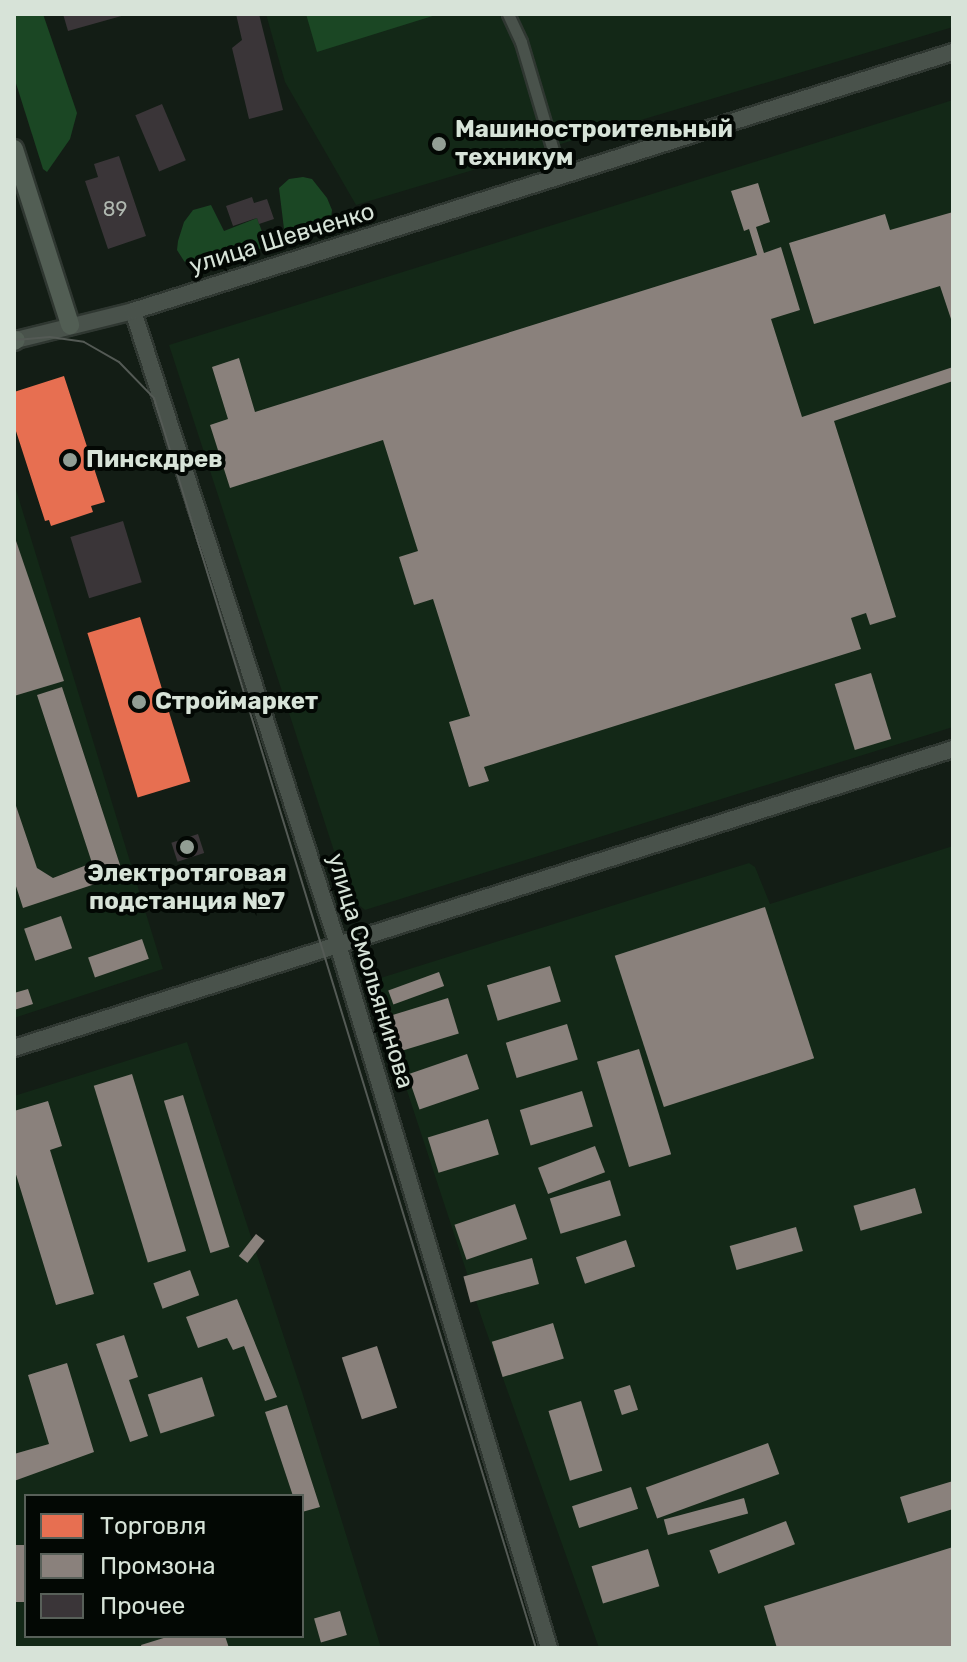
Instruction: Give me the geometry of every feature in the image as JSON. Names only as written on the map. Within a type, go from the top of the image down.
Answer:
[{"type":"main road","points":[[14,149],[70,325]]},
{"type":"street","points":[[508,14],[521,42],[560,174]]},
{"type":"street","name":"улица Шевченко","points":[[15,340],[133,311],[953,52]]},
{"type":"street","name":"улица Смольянинова","points":[[133,311],[338,945],[549,1648]]},
{"type":"street","points":[[14,1048],[953,749]]},
{"type":"shaded area","name":"Машиностроительный техникум","points":[[266,14],[953,14],[953,27],[356,205],[285,82]]},
{"type":"shaded area","points":[[953,100],[953,727],[365,910],[349,897],[169,345]]},
{"type":"shaded area","points":[[14,483],[163,969],[14,1018]]},
{"type":"shaded area","points":[[953,846],[953,1648],[599,1648],[483,1322],[371,981],[749,863],[755,867],[770,904]]},
{"type":"shaded area","points":[[187,1042],[303,1395],[381,1648],[14,1648],[14,1096]]},
{"type":"green space","points":[[14,14],[43,14],[77,113],[70,139],[47,172],[43,169],[14,77]]},
{"type":"green space","points":[[306,14],[439,14],[317,52]]},
{"type":"green space","points":[[289,179],[312,179],[327,198],[332,210],[330,226],[195,270],[184,261],[177,250],[178,241],[184,222],[193,210],[211,205],[224,231],[257,218],[264,237],[284,229],[279,188]]},
{"type":"building: Торговля","points":[[64,376],[105,502],[91,506],[93,512],[51,526],[49,520],[45,521],[14,425],[14,392]]},
{"type":"building: Торговля","points":[[140,617],[190,781],[138,798],[87,633]]},
{"type":"building: Промзона","points":[[758,183],[770,222],[756,227],[764,253],[781,247],[800,310],[771,319],[802,417],[953,367],[953,381],[834,421],[896,617],[870,625],[866,613],[851,618],[861,649],[484,767],[489,781],[469,787],[449,722],[470,716],[433,599],[414,605],[399,557],[418,551],[383,440],[230,488],[210,425],[228,419],[212,367],[239,358],[255,412],[757,255],[749,229],[744,231],[731,191]]},
{"type":"building: Промзона","points":[[953,212],[953,325],[940,286],[814,324],[789,243],[885,214],[890,230]]},
{"type":"building: Промзона","points":[[14,535],[64,681],[14,696]]},
{"type":"building: Промзона","points":[[871,673],[891,739],[855,750],[835,684]]},
{"type":"building: Промзона","points":[[62,687],[122,871],[97,879],[98,883],[23,908],[14,880],[14,800],[37,868],[53,878],[92,863],[37,695]]},
{"type":"building: Промзона","points":[[765,907],[814,1058],[664,1107],[615,956]]},
{"type":"building: Промзона","points":[[61,916],[72,948],[35,961],[24,929]]},
{"type":"building: Промзона","points":[[142,939],[149,959],[95,977],[88,958]]},
{"type":"building: Промзона","points":[[550,966],[561,1001],[498,1021],[487,985]]},
{"type":"building: Промзона","points":[[439,972],[444,986],[393,1005],[388,990]]},
{"type":"building: Промзона","points":[[28,989],[33,1004],[14,1010],[14,993]]},
{"type":"building: Промзона","points":[[448,998],[459,1033],[399,1052],[388,1016]]},
{"type":"building: Промзона","points":[[567,1024],[578,1059],[517,1078],[506,1043]]},
{"type":"building: Промзона","points":[[639,1049],[671,1154],[629,1167],[597,1062]]},
{"type":"building: Промзона","points":[[467,1054],[479,1089],[419,1109],[407,1075]]},
{"type":"building: Промзона","points":[[132,1074],[186,1251],[148,1263],[94,1086]]},
{"type":"building: Промзона","points":[[582,1091],[593,1126],[531,1145],[520,1110]]},
{"type":"building: Промзона","points":[[183,1095],[229,1247],[210,1253],[164,1101]]},
{"type":"building: Промзона","points":[[48,1101],[62,1146],[50,1150],[94,1294],[56,1305],[14,1168],[14,1111]]},
{"type":"building: Промзона","points":[[488,1119],[499,1154],[439,1173],[428,1137]]},
{"type":"building: Промзона","points":[[595,1146],[605,1172],[548,1194],[538,1168]]},
{"type":"building: Промзона","points":[[610,1180],[621,1215],[561,1234],[550,1198]]},
{"type":"building: Промзона","points":[[915,1188],[922,1213],[861,1231],[853,1206]]},
{"type":"building: Промзона","points":[[515,1204],[527,1239],[467,1260],[454,1225]]},
{"type":"building: Промзона","points":[[796,1227],[803,1251],[737,1270],[730,1246]]},
{"type":"building: Промзона","points":[[256,1234],[265,1241],[247,1263],[239,1256]]},
{"type":"building: Промзона","points":[[626,1240],[635,1266],[585,1284],[576,1257]]},
{"type":"building: Промзона","points":[[532,1258],[539,1284],[470,1302],[463,1276]]},
{"type":"building: Промзона","points":[[190,1270],[199,1295],[163,1309],[153,1283]]},
{"type":"building: Промзона","points":[[237,1299],[277,1397],[265,1401],[244,1346],[233,1350],[227,1338],[198,1348],[186,1317]]},
{"type":"building: Промзона","points":[[553,1323],[564,1358],[503,1377],[492,1342]]},
{"type":"building: Промзона","points":[[124,1335],[138,1377],[129,1380],[148,1436],[130,1442],[96,1344]]},
{"type":"building: Промзона","points":[[377,1346],[397,1408],[362,1419],[342,1357]]},
{"type":"building: Промзона","points":[[67,1363],[94,1452],[14,1481],[14,1454],[49,1444],[28,1375]]},
{"type":"building: Промзона","points":[[202,1377],[215,1416],[160,1434],[148,1395]]},
{"type":"building: Промзона","points":[[630,1385],[638,1410],[622,1415],[614,1390]]},
{"type":"building: Промзона","points":[[581,1401],[602,1471],[570,1481],[548,1411]]},
{"type":"building: Промзона","points":[[287,1405],[320,1507],[304,1511],[304,1494],[292,1494],[265,1412]]},
{"type":"building: Промзона","points":[[768,1443],[779,1474],[657,1518],[646,1487]]},
{"type":"building: Промзона","points":[[953,1481],[953,1509],[908,1523],[900,1497]]},
{"type":"building: Промзона","points":[[631,1487],[638,1509],[579,1528],[572,1506]]},
{"type":"building: Промзона","points":[[744,1498],[748,1513],[668,1535],[664,1519]]},
{"type":"building: Промзона","points":[[786,1521],[795,1544],[718,1574],[709,1550]]},
{"type":"building: Промзона","points":[[14,1545],[24,1545],[24,1602],[14,1602]]},
{"type":"building: Промзона","points":[[953,1547],[953,1648],[777,1648],[764,1606]]},
{"type":"building: Промзона","points":[[648,1549],[659,1586],[603,1604],[592,1566]]},
{"type":"building: Промзона","points":[[340,1611],[347,1635],[321,1642],[314,1618]]},
{"type":"building: Промзона","points":[[164,1638],[226,1638],[229,1648],[142,1648],[141,1645]]},
{"type":"building: Прочее","points":[[63,14],[125,14],[125,15],[68,31]]},
{"type":"building: Прочее","points":[[236,14],[259,14],[283,110],[249,119],[232,48],[242,40]]},
{"type":"building: Прочее","points":[[162,104],[186,160],[159,171],[135,115]]},
{"type":"building: Прочее","points":[[119,156],[146,236],[108,249],[85,181],[98,177],[94,164]]},
{"type":"building: Прочее","points":[[252,197],[254,203],[267,199],[274,219],[259,224],[257,218],[233,226],[226,206]]},
{"type":"building: Прочее","points":[[123,521],[142,582],[89,598],[70,537]]},
{"type":"building: Прочее","name":"Электротяговая подстанция №7","points":[[198,834],[204,853],[178,862],[171,843]]},
{"type":"tram line","points":[[16,340],[50,337],[84,342],[119,362],[154,398],[536,1648]]},
{"type":"place","name":"Машиностроительный техникум","points":[[439,144]]},
{"type":"place","name":"Пинскдрев","points":[[70,460]]},
{"type":"place","name":"Строймаркет","points":[[139,702]]},
{"type":"place","name":"Электротяговая подстанция №7","points":[[187,847]]}]
